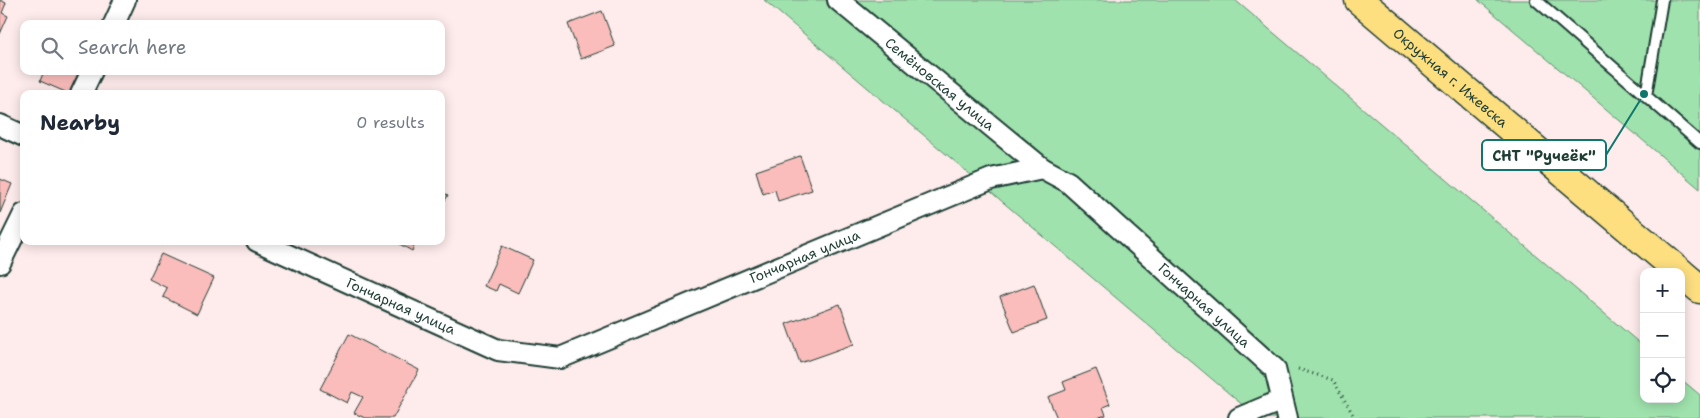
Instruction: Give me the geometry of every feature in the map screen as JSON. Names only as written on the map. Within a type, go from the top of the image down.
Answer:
[{"type":"main road","name":"Окружная г. Ижевска","points":[[1358,0],[1676,268]]},
{"type":"main road","name":"Окружная г. Ижевска","points":[[1685,276],[1700,289]]},
{"type":"street","points":[[116,20],[125,0]]},
{"type":"street","name":"Семёновская улица","points":[[838,0],[1042,168]]},
{"type":"street","points":[[84,90],[90,75]]},
{"type":"street","points":[[0,125],[20,134]]},
{"type":"street","name":"Гончарная улица","points":[[266,245],[498,350],[560,358],[991,180],[1042,168],[1068,182],[1275,369]]},
{"type":"street","points":[[0,263],[20,222]]},
{"type":"street","points":[[1239,418],[1285,409],[1275,369]]},
{"type":"lane","points":[[1536,0],[1700,143]]},
{"type":"lane","points":[[1646,96],[1662,0]]},
{"type":"path","points":[[1275,369],[1296,368],[1333,380],[1355,418]]},
{"type":"green space","points":[[764,0],[1235,0],[1640,344],[1640,403],[1685,403],[1685,382],[1700,395],[1700,418],[1258,418]]},
{"type":"green space","points":[[1478,0],[1700,0],[1700,189]]},
{"type":"building","points":[[0,0],[6,3],[2,13],[8,16],[0,34]]},
{"type":"building","points":[[602,11],[615,46],[581,59],[568,24]]},
{"type":"building","points":[[42,75],[78,75],[72,90],[61,90],[40,81]]},
{"type":"building","points":[[800,156],[812,190],[778,201],[775,190],[763,194],[756,171]]},
{"type":"building","points":[[0,179],[12,184],[0,213]]},
{"type":"building","points":[[401,245],[415,245],[412,251]]},
{"type":"building","points":[[502,246],[533,260],[518,293],[499,284],[496,291],[484,286]]},
{"type":"building","points":[[161,254],[214,278],[197,314],[163,297],[167,288],[149,279]]},
{"type":"building","points":[[1034,284],[1047,320],[1014,332],[1000,297]]},
{"type":"building","points":[[840,304],[854,344],[800,363],[786,324]]},
{"type":"building","points":[[349,334],[419,370],[393,418],[365,418],[354,413],[363,397],[352,392],[347,403],[320,389]]},
{"type":"building","points":[[1096,369],[1110,404],[1103,407],[1106,415],[1097,418],[1057,418],[1048,397],[1066,390],[1063,382]]},
{"type":"place","name":"СНТ \"Ручеёк\"","points":[[1644,94]]}]
